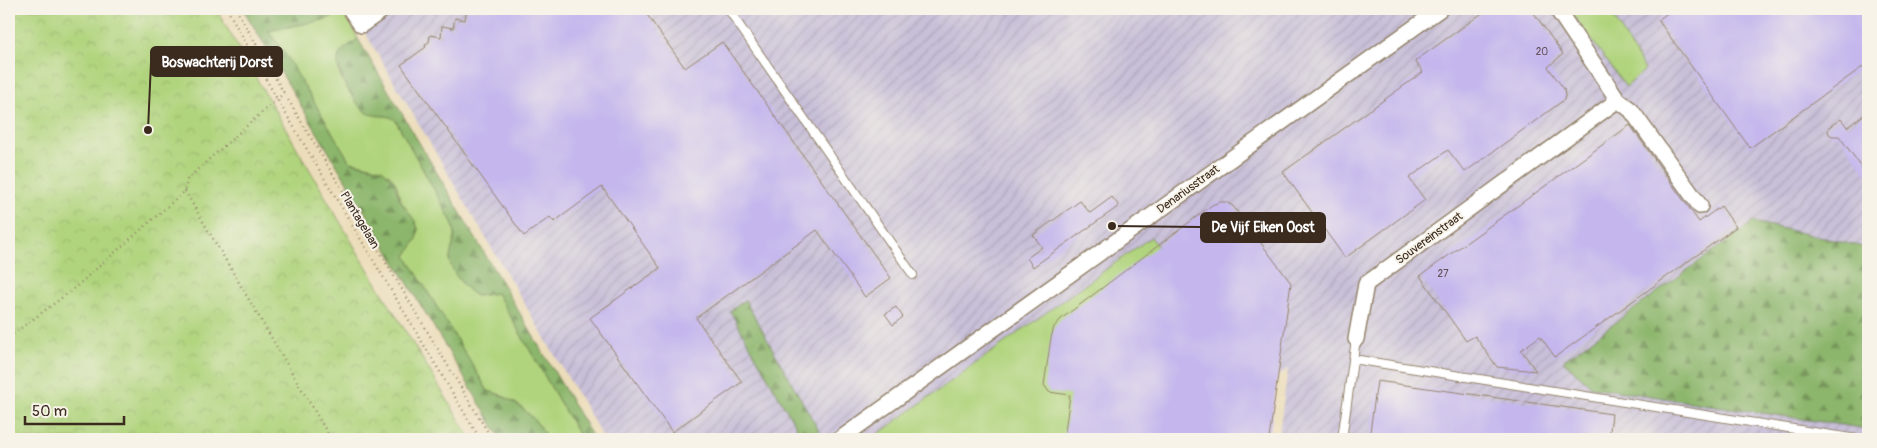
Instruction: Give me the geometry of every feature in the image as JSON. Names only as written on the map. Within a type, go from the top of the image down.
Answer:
[{"type":"street","points":[[350,9],[361,25],[384,9]]},
{"type":"street","name":"Denariusstraat","points":[[840,439],[1440,9]]},
{"type":"street","points":[[1557,9],[1618,100],[1631,110],[1700,206]]},
{"type":"street","name":"Souvereinstraat","points":[[1356,339],[1366,284],[1618,100]]},
{"type":"lane","points":[[728,9],[914,275]]},
{"type":"lane","name":"Souvereinstraat","points":[[1342,439],[1356,339]]},
{"type":"lane","points":[[1353,359],[1857,439]]},
{"type":"path","name":"Plantagelaan","points":[[227,9],[277,99],[480,439]]},
{"type":"path","points":[[236,9],[284,93],[492,439]]},
{"type":"path","points":[[9,337],[71,291],[184,191],[187,180],[198,169],[284,93]]},
{"type":"path","points":[[184,191],[331,439]]},
{"type":"path","points":[[9,431],[13,439]]},
{"type":"shaded area","points":[[353,9],[1868,9],[1868,248],[1752,222],[1563,361],[1868,429],[1868,439],[1278,439],[1288,369],[1255,390],[1151,237],[871,439],[604,439],[357,19]]},
{"type":"green space","points":[[9,9],[216,9],[357,251],[471,439],[9,439]]},
{"type":"green space","points":[[243,9],[344,9],[346,12],[323,20],[268,31],[284,52],[350,162],[382,169],[394,180],[400,200],[415,221],[418,229],[417,239],[406,256],[488,391],[506,398],[523,409],[537,423],[547,439],[501,439]]},
{"type":"green space","points":[[1569,9],[1609,9],[1645,70],[1626,87]]},
{"type":"green space","points":[[346,12],[358,39],[339,55],[339,72],[344,84],[370,114],[392,117],[396,121],[454,227],[455,235],[451,253],[453,270],[468,290],[476,296],[497,293],[581,439],[547,439],[537,423],[523,409],[506,398],[488,391],[406,256],[416,239],[418,229],[401,201],[392,177],[381,170],[350,162],[284,52],[268,31],[323,20]]},
{"type":"green space","points":[[358,39],[594,439],[581,439],[497,293],[476,296],[465,286],[451,266],[450,257],[455,237],[452,222],[396,121],[387,116],[373,115],[365,111],[353,98],[343,80],[338,64],[339,55]]},
{"type":"green space","points":[[1753,222],[1868,248],[1868,429],[1592,387],[1563,361]]},
{"type":"green space","points":[[1151,237],[1231,355],[1115,439],[871,439]]},
{"type":"green space","points":[[745,300],[819,431],[809,439],[803,439],[730,311]]},
{"type":"building","points":[[467,9],[477,11],[480,9],[643,9],[685,68],[722,42],[891,278],[865,297],[817,230],[696,318],[742,382],[672,432],[590,318],[660,268],[602,187],[554,222],[550,217],[524,236],[401,65],[426,47],[425,45],[429,42],[430,35],[441,37],[442,26],[453,28],[455,18],[465,20]]},
{"type":"building","points":[[1488,9],[1531,9],[1563,54],[1548,67],[1564,89],[1564,100],[1465,172],[1448,150],[1409,178],[1425,200],[1345,258],[1283,172],[1423,72],[1415,61]]},
{"type":"building","points":[[1673,9],[1868,9],[1868,63],[1750,148],[1658,20]]},
{"type":"building","points":[[1868,112],[1868,176],[1839,136],[1832,136],[1828,131],[1829,127],[1841,119],[1847,127]]},
{"type":"building","points":[[1630,125],[1699,222],[1721,206],[1736,227],[1555,357],[1540,336],[1521,350],[1536,371],[1497,367],[1475,336],[1466,341],[1420,276]]},
{"type":"building","points":[[1112,197],[1119,206],[1033,267],[1027,258],[1042,247],[1033,235],[1080,201],[1090,213]]},
{"type":"building","points":[[1226,202],[1233,206],[1291,283],[1269,439],[1064,439],[1070,395],[1049,392],[1044,385],[1054,327],[1061,319],[1212,205]]},
{"type":"building","points":[[896,307],[903,317],[893,325],[885,314]]},
{"type":"building","points":[[1377,381],[1612,414],[1609,439],[1369,439]]},
{"type":"place","name":"Boswachterij Dorst","points":[[148,130]]},
{"type":"place","name":"De Vijf Eiken Oost","points":[[1112,226]]}]
